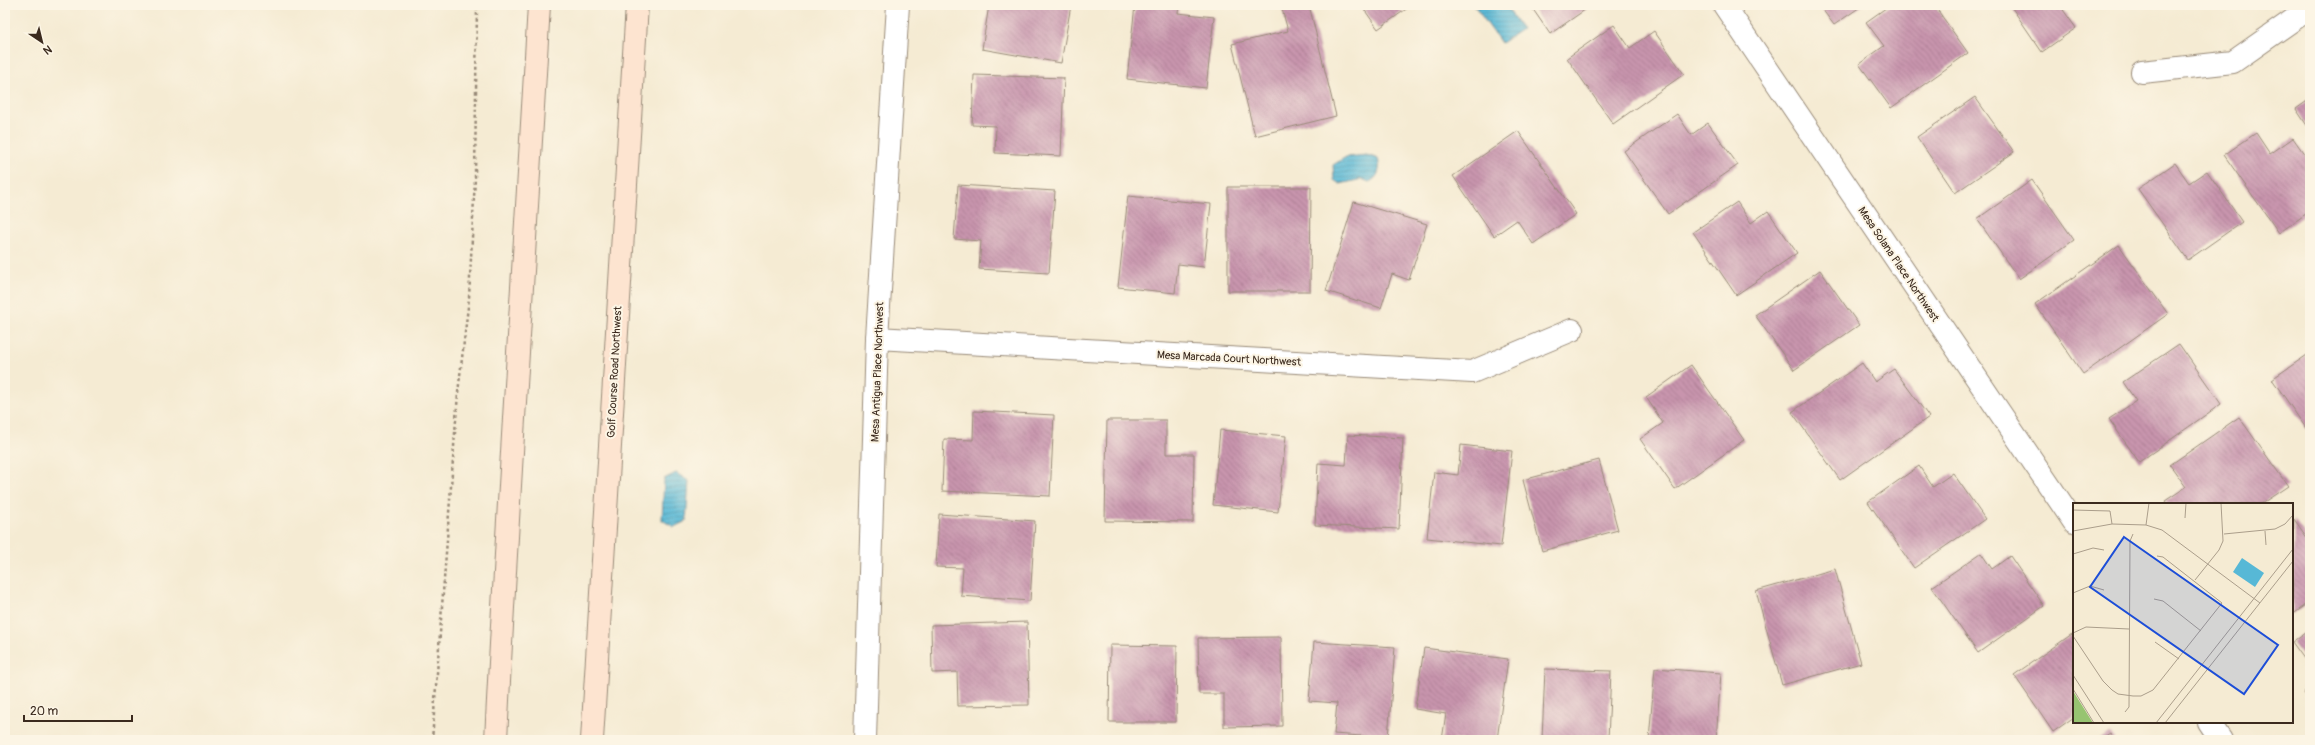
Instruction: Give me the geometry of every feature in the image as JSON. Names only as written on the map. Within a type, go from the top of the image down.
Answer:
[{"type":"main road","points":[[496,740],[510,461],[519,340],[539,5]]},
{"type":"main road","name":"Golf Course Road Northwest","points":[[592,740],[637,5]]},
{"type":"street","name":"Mesa Antigua Place Northwest","points":[[865,740],[877,338],[898,5]]},
{"type":"street","name":"Mesa Solana Place Northwest","points":[[1724,5],[2073,521]]},
{"type":"street","points":[[2142,72],[2233,62],[2310,8]]},
{"type":"street","name":"Mesa Marcada Court Northwest","points":[[877,338],[1472,372],[1572,330]]},
{"type":"street","points":[[2210,723],[2221,740]]},
{"type":"path","points":[[432,740],[458,393],[469,298],[475,178],[477,5]]},
{"type":"water","points":[[1474,5],[1505,5],[1522,29],[1501,43]]},
{"type":"water","points":[[1367,155],[1378,159],[1379,169],[1375,178],[1369,182],[1362,179],[1340,184],[1334,180],[1333,165],[1346,157]]},
{"type":"water","points":[[676,473],[689,481],[686,521],[674,527],[662,520],[664,479]]},
{"type":"building","points":[[989,5],[1071,5],[1061,63],[982,49]]},
{"type":"building","points":[[1135,5],[1179,5],[1178,13],[1214,17],[1206,88],[1127,79]]},
{"type":"building","points":[[1298,5],[1309,5],[1336,116],[1255,136],[1232,44],[1288,31],[1282,9]]},
{"type":"building","points":[[1361,5],[1412,5],[1378,29]]},
{"type":"building","points":[[1530,5],[1592,5],[1550,34]]},
{"type":"building","points":[[1819,5],[1863,5],[1834,25]]},
{"type":"building","points":[[1890,5],[1934,5],[1968,53],[1891,108],[1859,64],[1884,46],[1866,22]]},
{"type":"building","points":[[2010,5],[2063,5],[2061,7],[2076,28],[2042,52]]},
{"type":"building","points":[[1614,25],[1630,48],[1654,31],[1684,74],[1613,124],[1567,58]]},
{"type":"building","points":[[974,75],[1064,78],[1061,156],[995,153],[996,126],[972,125]]},
{"type":"building","points":[[1975,97],[2014,152],[1955,193],[1917,137]]},
{"type":"building","points":[[2310,99],[2310,130],[2296,109]]},
{"type":"building","points":[[1677,114],[1691,135],[1708,123],[1738,165],[1668,214],[1624,151]]},
{"type":"building","points":[[1518,131],[1576,214],[1533,244],[1517,220],[1494,236],[1453,176]]},
{"type":"building","points":[[2256,133],[2270,154],[2293,138],[2310,162],[2310,211],[2279,233],[2224,155]]},
{"type":"building","points":[[2175,163],[2189,183],[2207,171],[2242,222],[2188,260],[2138,189]]},
{"type":"building","points":[[2032,180],[2074,240],[2019,279],[1977,219]]},
{"type":"building","points":[[958,185],[1055,191],[1049,273],[979,269],[981,241],[954,239]]},
{"type":"building","points":[[1228,187],[1311,187],[1310,291],[1228,291]]},
{"type":"building","points":[[1128,196],[1211,204],[1204,267],[1178,264],[1175,293],[1118,287]]},
{"type":"building","points":[[1354,202],[1427,224],[1409,280],[1392,274],[1381,308],[1326,291]]},
{"type":"building","points":[[1737,202],[1751,223],[1768,211],[1797,253],[1736,295],[1693,232]]},
{"type":"building","points":[[2119,245],[2168,314],[2083,374],[2035,304]]},
{"type":"building","points":[[1820,270],[1859,325],[1794,370],[1755,315]]},
{"type":"building","points":[[2179,344],[2221,404],[2139,462],[2109,419],[2136,401],[2123,382]]},
{"type":"building","points":[[2310,353],[2310,434],[2272,379]]},
{"type":"building","points":[[1862,363],[1875,382],[1894,369],[1929,417],[1840,480],[1792,412]]},
{"type":"building","points":[[1691,365],[1744,440],[1675,489],[1640,439],[1663,423],[1646,397]]},
{"type":"building","points":[[974,411],[1054,415],[1050,496],[942,491],[944,439],[973,440]]},
{"type":"building","points":[[2239,417],[2288,486],[2262,503],[2166,503],[2165,501],[2186,487],[2170,465]]},
{"type":"building","points":[[1107,420],[1166,420],[1166,454],[1194,454],[1193,522],[1105,521]]},
{"type":"building","points":[[1220,430],[1286,436],[1278,512],[1213,505]]},
{"type":"building","points":[[1348,435],[1403,438],[1399,529],[1315,525],[1318,463],[1346,465]]},
{"type":"building","points":[[1461,445],[1512,451],[1501,546],[1427,538],[1434,472],[1458,475]]},
{"type":"building","points":[[1599,460],[1618,530],[1542,551],[1523,480]]},
{"type":"building","points":[[1919,466],[1933,487],[1953,473],[1985,519],[1914,568],[1868,502]]},
{"type":"building","points":[[939,514],[1035,521],[1030,601],[961,596],[963,568],[936,567]]},
{"type":"building","points":[[2294,519],[2310,542],[2310,602],[2293,614]]},
{"type":"building","points":[[1981,553],[1992,569],[2010,556],[2044,606],[1978,653],[1932,587]]},
{"type":"building","points":[[1835,569],[1861,663],[1782,685],[1756,591]]},
{"type":"building","points":[[1027,622],[1029,705],[958,706],[957,672],[932,673],[931,625]]},
{"type":"building","points":[[2310,629],[2310,667],[2293,643],[2293,641]]},
{"type":"building","points":[[2072,634],[2073,718],[2053,732],[2014,675]]},
{"type":"building","points":[[1281,637],[1282,726],[1224,727],[1224,694],[1199,694],[1198,638]]},
{"type":"building","points":[[1314,642],[1395,647],[1388,738],[1334,734],[1337,703],[1309,701]]},
{"type":"building","points":[[1110,645],[1177,646],[1176,722],[1109,722]]},
{"type":"building","points":[[1424,648],[1508,659],[1497,740],[1442,740],[1446,714],[1415,709]]},
{"type":"building","points":[[1655,668],[1721,673],[1716,740],[1649,740]]},
{"type":"building","points":[[1545,669],[1611,671],[1608,740],[1542,740]]},
{"type":"building","points":[[2310,689],[2310,702],[2304,693]]},
{"type":"building","points":[[2110,733],[2115,740],[2099,740]]}]
